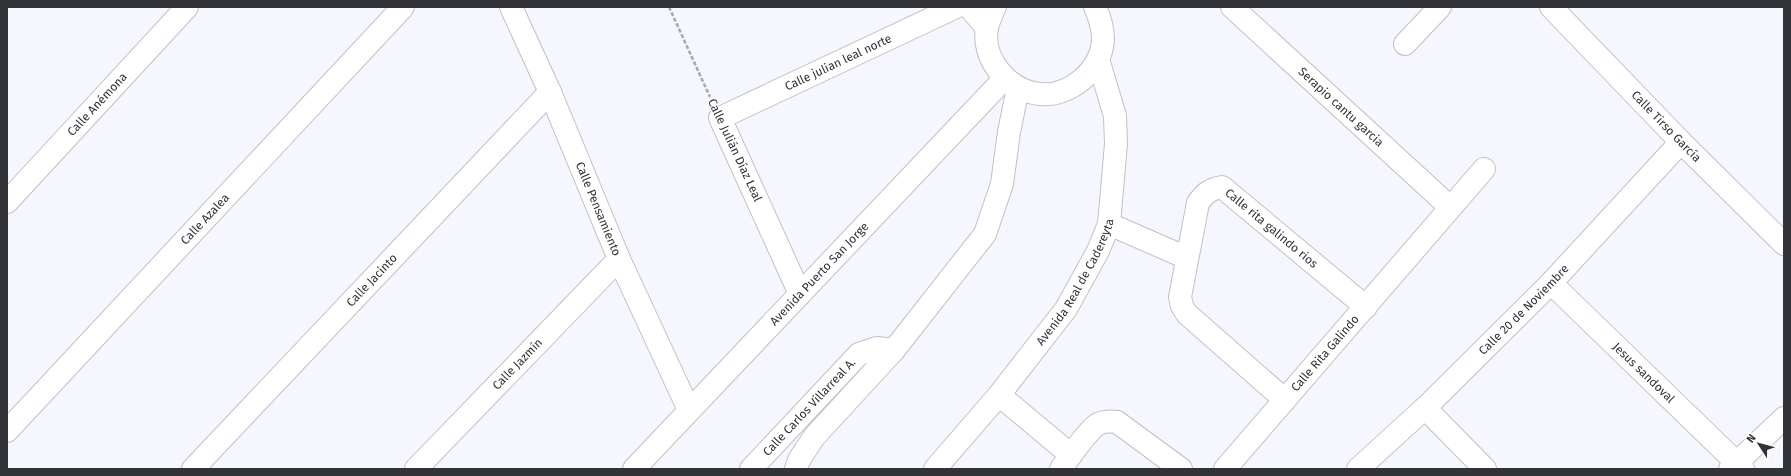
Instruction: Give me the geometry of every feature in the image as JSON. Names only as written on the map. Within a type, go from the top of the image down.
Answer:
[{"type":"street","name":"Calle Anémona","points":[[7,202],[187,7]]},
{"type":"street","name":"Calle Azalea","points":[[7,431],[403,7]]},
{"type":"street","name":"Calle Pensamiento","points":[[511,7],[550,92],[619,259],[689,410]]},
{"type":"street","name":"Calle julian leal norte","points":[[720,118],[956,7]]},
{"type":"street","points":[[969,7],[987,28]]},
{"type":"street","points":[[995,7],[987,28],[987,46],[994,64],[1011,83],[1040,94],[1064,91],[1084,78],[1098,59],[1103,41],[1102,22],[1095,7]]},
{"type":"street","name":"Serapio cantu garcia","points":[[1232,7],[1450,208]]},
{"type":"street","points":[[1405,44],[1440,7]]},
{"type":"street","name":"Calle Tirso García","points":[[1551,7],[1681,142],[1784,244]]},
{"type":"street","name":"Avenida Real de Cadereyta","points":[[935,469],[999,395],[1066,309],[1098,251],[1109,224],[1116,144],[1115,116],[1098,59]]},
{"type":"street","points":[[796,469],[814,437],[894,350],[984,234],[1002,184],[1009,132],[1011,83]]},
{"type":"street","name":"Avenida Puerto San Jorge","points":[[634,469],[800,294],[1011,83]]},
{"type":"street","name":"Calle Jacinto","points":[[193,469],[550,92]]},
{"type":"street","name":"Calle Julián Díaz Leal","points":[[720,118],[800,294]]},
{"type":"street","name":"Calle 20 de Noviembre","points":[[1358,469],[1425,408],[1551,283],[1681,142]]},
{"type":"street","name":"Calle Rita Galindo","points":[[1225,469],[1484,170]]},
{"type":"street","name":"Calle rita galindo rios","points":[[1284,400],[1187,314],[1182,306],[1180,297],[1187,258],[1198,203],[1204,194],[1213,189],[1222,187],[1366,307]]},
{"type":"street","points":[[1109,224],[1187,258]]},
{"type":"street","name":"Calle Jazmín","points":[[416,469],[619,259]]},
{"type":"street","name":"Jesus sandoval","points":[[1551,283],[1736,467]]},
{"type":"street","name":"Calle Carlos Villarreal A.","points":[[751,469],[859,354],[877,348],[894,350]]},
{"type":"street","points":[[999,395],[1066,462],[1096,425],[1117,422],[1181,469]]},
{"type":"street","points":[[1425,408],[1485,469]]},
{"type":"street","points":[[1736,467],[1784,418]]},
{"type":"path","name":"Calle Julián Díaz Leal","points":[[669,7],[720,118]]}]
